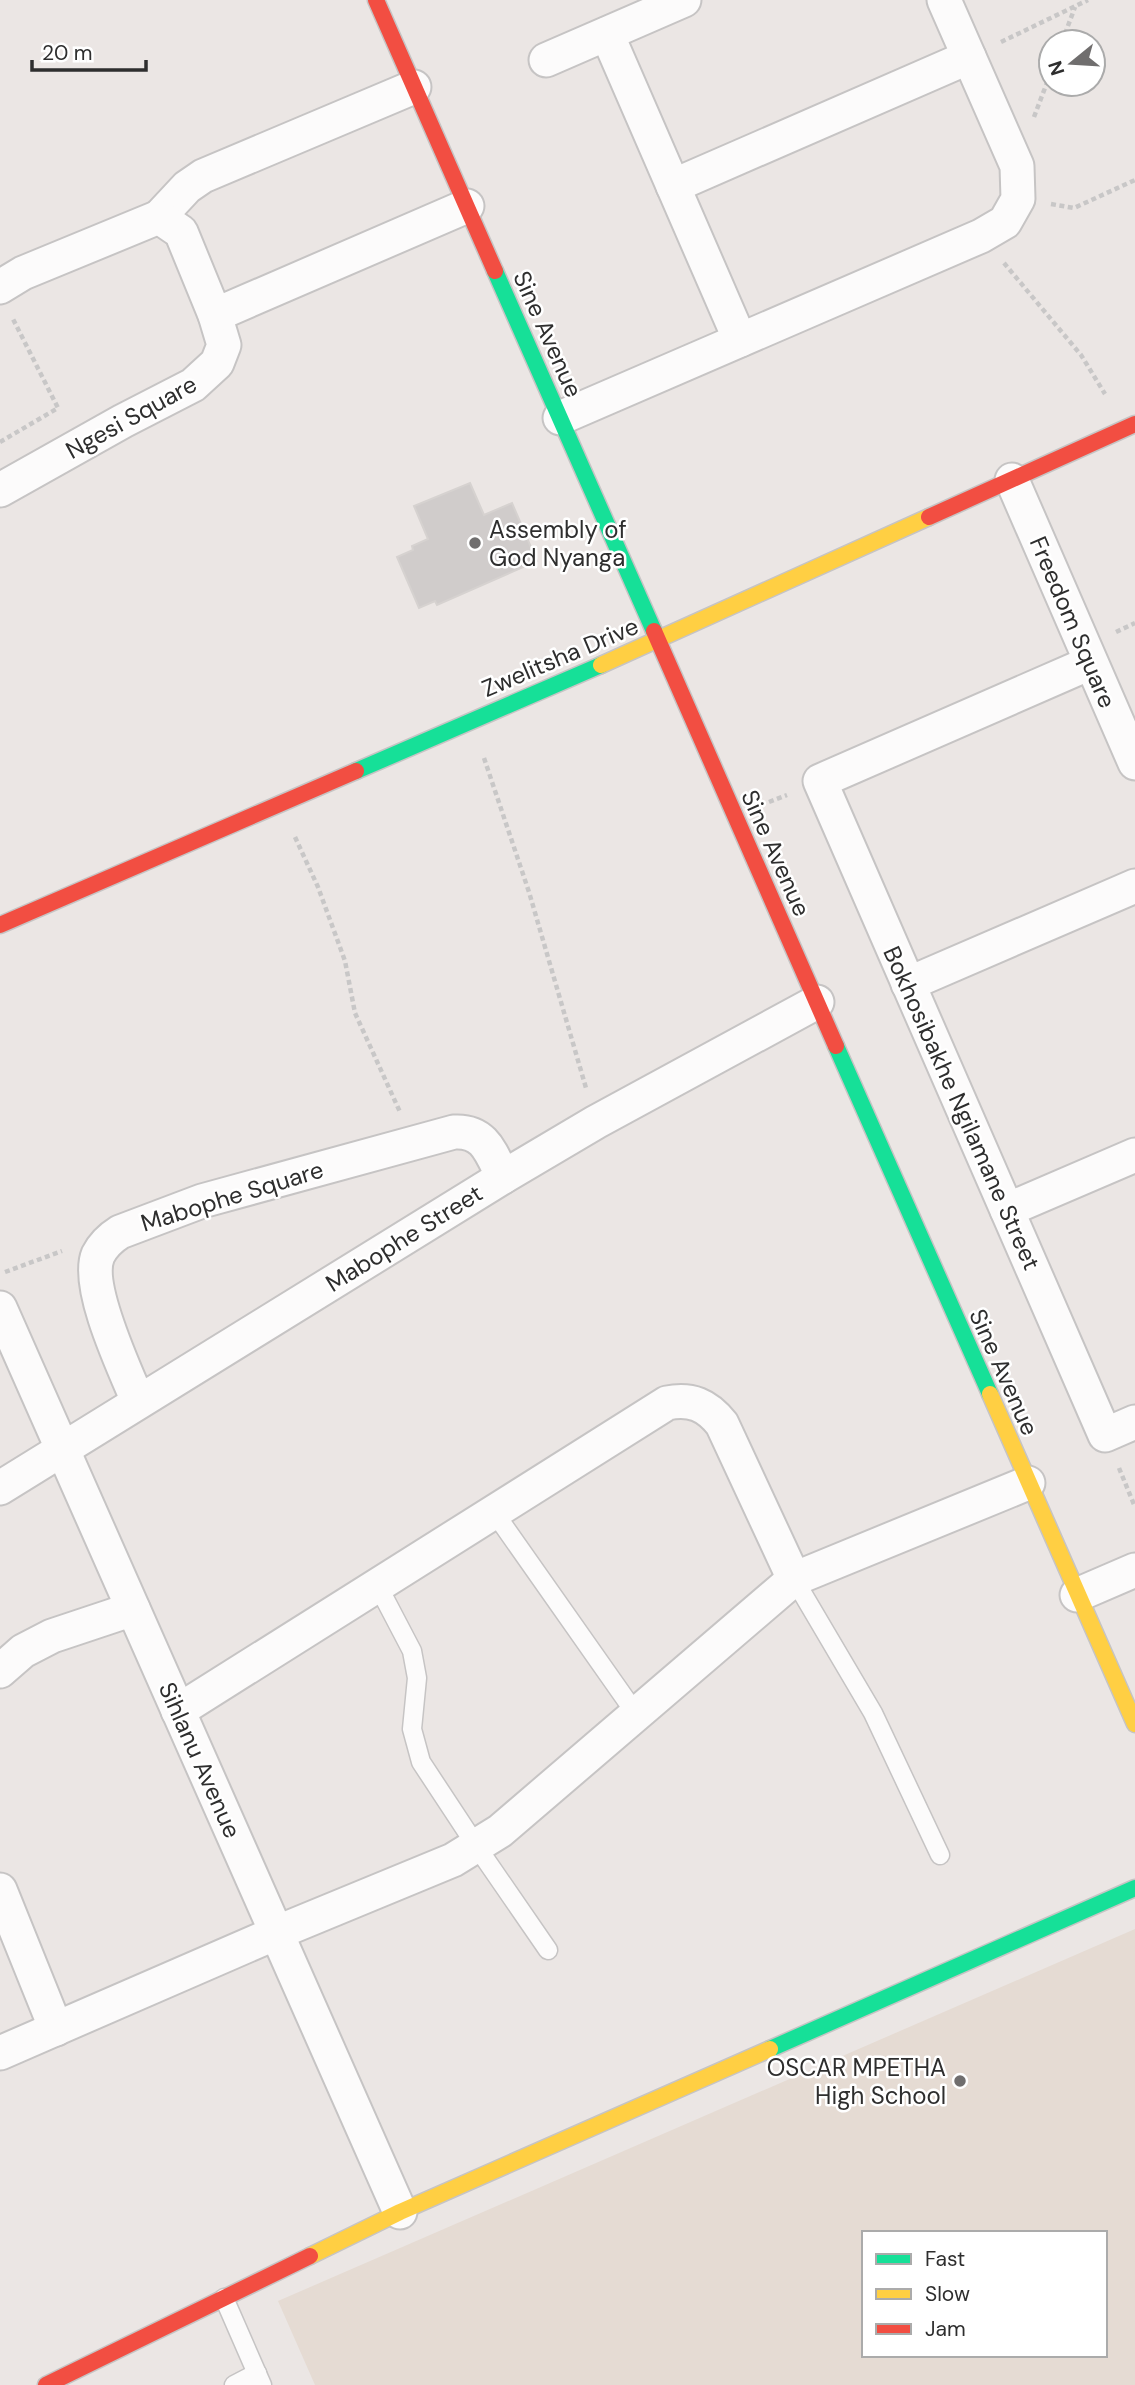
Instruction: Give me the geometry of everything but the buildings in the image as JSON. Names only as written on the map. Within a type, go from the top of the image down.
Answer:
[{"type":"street","name":"Sine Avenue","points":[[376,0],[1135,1724]]},
{"type":"street","points":[[546,60],[684,0]]},
{"type":"street","points":[[560,418],[981,236],[1005,222],[1018,199],[1017,166],[944,0]]},
{"type":"street","points":[[607,34],[740,340]]},
{"type":"street","points":[[673,186],[969,57]]},
{"type":"street","points":[[12,280],[159,217],[187,187],[203,176],[414,87]]},
{"type":"street","points":[[215,315],[467,206]]},
{"type":"street","name":"Ngesi Square","points":[[0,490],[204,378],[218,363],[224,345],[215,315],[181,232],[159,217]]},
{"type":"street","name":"Zwelitsha Drive","points":[[0,925],[658,640],[1130,426]]},
{"type":"street","name":"Freedom Square","points":[[1012,480],[1135,763]]},
{"type":"street","points":[[820,780],[1090,663]]},
{"type":"street","name":"Bokhosibakhe Ngilamane Street","points":[[820,780],[1105,1435],[1135,1422]]},
{"type":"street","points":[[908,984],[1135,886]]},
{"type":"street","name":"Mabophe Street","points":[[0,1489],[503,1177],[596,1122],[817,1002]]},
{"type":"street","name":"Mabophe Square","points":[[104,1246],[120,1232],[202,1200],[454,1132],[465,1131],[476,1135],[485,1143],[503,1177]]},
{"type":"street","points":[[1007,1210],[1135,1155]]},
{"type":"street","points":[[104,1246],[96,1265],[103,1310],[138,1401]]},
{"type":"street","name":"Sihlanu Avenue","points":[[0,1308],[400,2212]]},
{"type":"street","points":[[178,1711],[656,1408],[679,1400],[704,1406],[722,1424],[794,1579]]},
{"type":"street","points":[[0,2053],[276,1933],[453,1860],[477,1847],[500,1831],[794,1579],[1028,1483]]},
{"type":"street","points":[[1077,1595],[1135,1570]]},
{"type":"street","points":[[0,1671],[23,1651],[52,1636],[133,1609]]},
{"type":"street","points":[[46,2385],[400,2212],[1135,1888]]},
{"type":"street","points":[[0,1890],[56,2029]]},
{"type":"lane","points":[[494,1512],[636,1714]]},
{"type":"lane","points":[[794,1579],[873,1713],[940,1855]]},
{"type":"lane","points":[[377,1586],[412,1651],[417,1678],[412,1729],[421,1762],[548,1950]]},
{"type":"lane","points":[[224,2298],[259,2379],[234,2385]]},
{"type":"path","points":[[969,57],[1088,0]]},
{"type":"path","points":[[1067,28],[1075,6]]},
{"type":"path","points":[[1018,199],[1074,208],[1135,180]]},
{"type":"path","points":[[981,236],[1081,355],[1130,426]]},
{"type":"path","points":[[0,442],[58,408],[10,314],[12,280]]},
{"type":"path","points":[[471,720],[529,892],[596,1122]]},
{"type":"path","points":[[736,816],[820,780]]},
{"type":"path","points":[[280,804],[318,887],[345,961],[355,1013],[414,1143]]},
{"type":"path","points":[[0,1273],[72,1247],[104,1246]]},
{"type":"shaded area","name":"OSCAR MPETHA High School","points":[[1135,1929],[1135,2385],[315,2385],[278,2301]]},
{"type":"traffic: fast","points":[[495,271],[654,631]]},
{"type":"traffic: fast","points":[[356,771],[601,665]]},
{"type":"traffic: fast","points":[[836,1046],[990,1394]]},
{"type":"traffic: fast","points":[[770,2049],[1135,1888]]},
{"type":"traffic: slow","points":[[601,665],[929,517]]},
{"type":"traffic: slow","points":[[990,1394],[1135,1724]]},
{"type":"traffic: slow","points":[[310,2256],[400,2212],[770,2049]]},
{"type":"traffic: jam","points":[[376,0],[495,271]]},
{"type":"traffic: jam","points":[[929,517],[1135,424]]},
{"type":"traffic: jam","points":[[654,631],[836,1046]]},
{"type":"traffic: jam","points":[[0,925],[356,771]]},
{"type":"traffic: jam","points":[[46,2385],[310,2256]]},
{"type":"place","name":"Assembly of God Nyanga","points":[[475,543]]},
{"type":"place","name":"OSCAR MPETHA High School","points":[[960,2081]]}]
